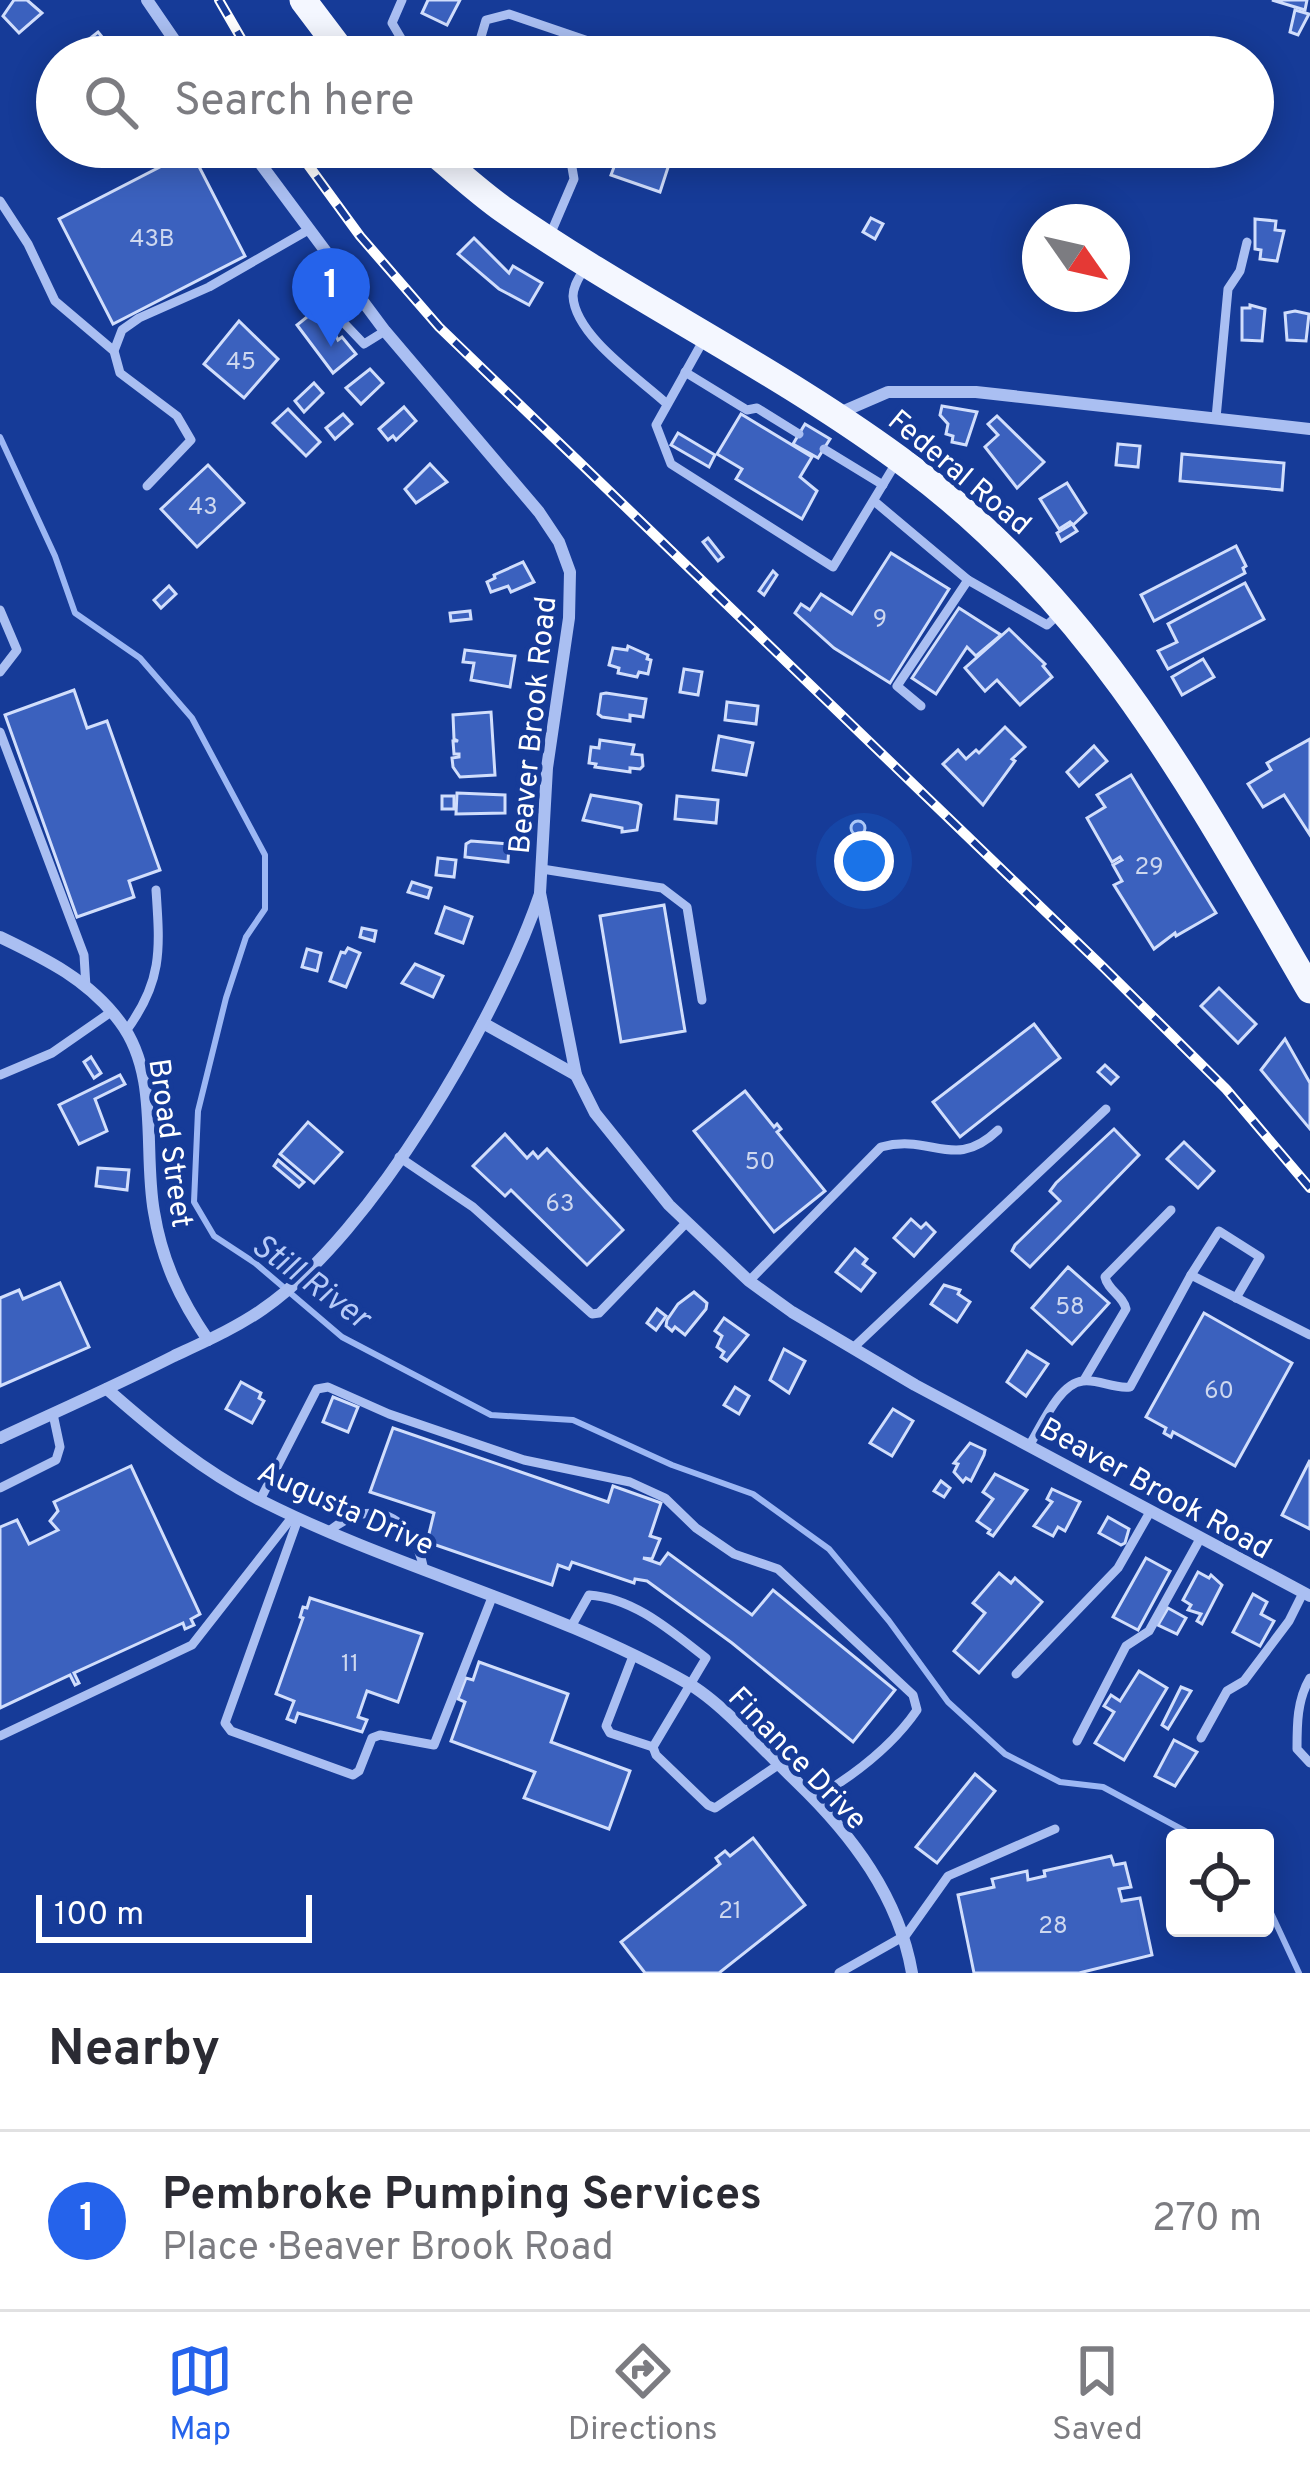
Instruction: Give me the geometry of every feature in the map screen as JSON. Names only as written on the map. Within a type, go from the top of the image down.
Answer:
[{"type":"main road","points":[[303,0],[330,36]]},
{"type":"main road","name":"Federal Road","points":[[453,168],[500,207],[586,265],[836,415],[987,531],[1064,609],[1123,683],[1183,771],[1310,990]]},
{"type":"street","points":[[147,0],[172,36]]},
{"type":"street","name":"Beaver Brook Road","points":[[264,168],[385,331],[539,512],[559,542],[570,572],[569,618],[547,768],[540,893],[576,1076],[595,1113],[686,1222],[749,1281],[853,1348],[1307,1595]]},
{"type":"street","points":[[836,415],[887,392],[976,392],[1310,429]]},
{"type":"street","points":[[0,1438],[241,1322],[278,1297],[330,1247],[399,1156],[482,1023],[540,893]]},
{"type":"street","name":"Broad Street","points":[[0,937],[58,965],[112,1012],[126,1031],[142,1067],[153,1208],[163,1256],[180,1298],[208,1340]]},
{"type":"street","points":[[482,1023],[576,1076]]},
{"type":"street","name":"Augusta Drive","points":[[107,1389],[164,1438],[260,1500],[328,1532],[588,1631]]},
{"type":"street","name":"Finance Drive","points":[[588,1631],[688,1684],[814,1799],[887,1892],[906,1935],[912,1973]]},
{"type":"lane","points":[[400,36],[392,22],[402,0]]},
{"type":"lane","points":[[481,36],[485,20],[508,14],[573,36]]},
{"type":"lane","points":[[548,240],[574,179],[572,168]]},
{"type":"lane","points":[[0,201],[56,301],[114,351]]},
{"type":"lane","points":[[147,486],[190,440],[189,431],[177,416],[120,373],[114,351],[122,330],[310,229]]},
{"type":"lane","points":[[1216,418],[1228,289],[1240,271],[1247,242]]},
{"type":"lane","points":[[333,261],[303,280],[364,344],[385,331]]},
{"type":"lane","points":[[586,265],[572,290],[576,311],[590,335],[668,404]]},
{"type":"lane","points":[[705,336],[656,424],[670,464],[833,566],[899,459]]},
{"type":"lane","points":[[685,373],[799,434]]},
{"type":"lane","points":[[781,422],[799,393]]},
{"type":"lane","points":[[824,449],[884,485]]},
{"type":"lane","points":[[874,501],[968,580],[1047,625],[1064,609]]},
{"type":"lane","points":[[921,706],[897,686],[968,580]]},
{"type":"lane","points":[[0,610],[17,650],[0,672]]},
{"type":"lane","points":[[0,732],[84,955],[86,987]]},
{"type":"lane","points":[[542,869],[662,888],[675,895],[687,907],[702,1000]]},
{"type":"lane","points":[[126,1031],[145,1005],[155,980],[160,948],[156,890]]},
{"type":"lane","points":[[0,1075],[52,1053],[112,1012]]},
{"type":"lane","points":[[853,1348],[1106,1108]]},
{"type":"lane","points":[[749,1281],[881,1147],[899,1142],[963,1153],[982,1145],[998,1130]]},
{"type":"lane","points":[[399,1156],[473,1208],[592,1314],[599,1313],[686,1222]]},
{"type":"lane","points":[[1084,1380],[1126,1309],[1124,1300],[1106,1285],[1105,1276],[1171,1210]]},
{"type":"lane","points":[[1029,1446],[1068,1386],[1084,1380],[1130,1387],[1219,1231],[1260,1257],[1236,1298]]},
{"type":"lane","points":[[1190,1275],[1310,1335]]},
{"type":"lane","points":[[260,1500],[317,1389],[328,1387],[389,1414],[524,1460],[630,1482],[665,1498],[734,1555],[778,1569],[913,1695],[917,1710],[909,1722],[857,1772],[814,1799]]},
{"type":"lane","points":[[0,1488],[56,1460],[60,1448],[52,1414]]},
{"type":"lane","points":[[1016,1674],[1118,1568],[1150,1512]]},
{"type":"lane","points":[[328,1532],[345,1518],[366,1513],[400,1522],[420,1547],[424,1570]]},
{"type":"lane","points":[[296,1517],[225,1723],[231,1731],[353,1775],[372,1738],[380,1735],[434,1745],[493,1595]]},
{"type":"lane","points":[[0,1736],[192,1645],[296,1517]]},
{"type":"lane","points":[[1077,1741],[1126,1646],[1149,1631],[1200,1539]]},
{"type":"lane","points":[[572,1625],[589,1595],[607,1596],[633,1608],[706,1658],[653,1747],[715,1808],[778,1765]]},
{"type":"lane","points":[[1201,1738],[1227,1691],[1244,1681],[1307,1595]]},
{"type":"lane","points":[[633,1656],[606,1726],[610,1733],[653,1747]]},
{"type":"lane","points":[[1310,1678],[1300,1700],[1297,1749],[1310,1763]]},
{"type":"lane","points":[[839,1973],[906,1935],[948,1876],[1054,1829]]},
{"type":"building","points":[[14,0],[27,0],[42,13],[19,33],[3,16]]},
{"type":"building","points":[[428,0],[460,0],[447,25],[422,13]]},
{"type":"building","points":[[1272,0],[1307,0],[1305,10]]},
{"type":"building","points":[[1295,10],[1309,14],[1298,35],[1290,32]]},
{"type":"building","points":[[158,168],[200,168],[245,256],[113,324],[59,219]]},
{"type":"building","points":[[614,168],[668,168],[660,192],[611,175]]},
{"type":"building","points":[[871,218],[883,224],[875,239],[863,232]]},
{"type":"building","points":[[1255,219],[1276,221],[1275,230],[1284,231],[1277,261],[1260,259],[1261,250],[1255,249]]},
{"type":"building","points":[[474,238],[509,273],[513,266],[542,283],[529,305],[499,289],[458,254]]},
{"type":"building","points":[[1242,308],[1265,309],[1262,341],[1242,340]]},
{"type":"building","points":[[312,313],[327,327],[330,324],[338,340],[342,337],[356,354],[333,373],[297,325]]},
{"type":"building","points":[[1285,313],[1309,314],[1306,341],[1287,340]]},
{"type":"building","points":[[239,321],[278,359],[244,398],[204,364]]},
{"type":"building","points":[[370,369],[383,383],[361,404],[346,388]]},
{"type":"building","points":[[314,383],[323,393],[304,412],[295,401]]},
{"type":"building","points":[[942,406],[977,412],[966,445],[952,442],[953,436],[946,434]]},
{"type":"building","points":[[404,407],[416,421],[396,440],[393,436],[388,440],[379,429]]},
{"type":"building","points":[[288,409],[320,442],[306,456],[273,423]]},
{"type":"building","points":[[343,414],[352,424],[335,439],[326,428]]},
{"type":"building","points":[[741,414],[812,457],[800,477],[817,491],[802,519],[736,479],[742,469],[717,454]]},
{"type":"building","points":[[997,416],[1044,462],[1017,488],[985,447],[998,435],[988,424]]},
{"type":"building","points":[[805,424],[830,439],[818,458],[793,444]]},
{"type":"building","points":[[678,433],[715,455],[709,467],[671,445]]},
{"type":"building","points":[[1118,444],[1140,446],[1138,467],[1116,465]]},
{"type":"building","points":[[1182,454],[1284,463],[1282,490],[1180,481]]},
{"type":"building","points":[[430,464],[447,482],[416,503],[405,489]]},
{"type":"building","points":[[208,465],[244,503],[197,547],[161,509]]},
{"type":"building","points":[[1067,483],[1086,513],[1073,525],[1070,522],[1059,529],[1040,499]]},
{"type":"building","points":[[1072,524],[1077,531],[1061,541],[1057,533]]},
{"type":"building","points":[[708,538],[723,557],[718,561],[703,542]]},
{"type":"building","points":[[1236,546],[1245,573],[1154,621],[1141,595]]},
{"type":"building","points":[[891,553],[949,589],[890,683],[834,648],[795,613],[801,604],[810,610],[821,594],[852,614]]},
{"type":"building","points":[[523,562],[534,582],[511,592],[508,586],[491,592],[487,582],[494,575]]},
{"type":"building","points":[[773,571],[777,575],[764,595],[759,591]]},
{"type":"building","points":[[1245,583],[1264,619],[1168,669],[1158,651],[1177,642],[1168,624]]},
{"type":"building","points":[[169,586],[176,594],[161,608],[154,600]]},
{"type":"building","points":[[959,608],[1001,635],[976,656],[967,647],[936,694],[912,678]]},
{"type":"building","points":[[470,611],[471,619],[451,621],[450,613]]},
{"type":"building","points":[[1009,629],[1052,677],[1020,705],[997,680],[985,691],[965,668]]},
{"type":"building","points":[[628,646],[648,655],[648,674],[618,673],[619,668],[609,665],[613,648],[627,650]]},
{"type":"building","points":[[465,650],[515,656],[510,687],[471,680],[474,663],[463,662]]},
{"type":"building","points":[[1203,659],[1214,677],[1182,695],[1172,677]]},
{"type":"building","points":[[684,669],[702,672],[698,695],[680,692]]},
{"type":"building","points":[[74,690],[87,728],[107,721],[160,870],[129,881],[134,897],[77,917],[5,715]]},
{"type":"building","points":[[601,694],[646,699],[643,717],[630,715],[630,721],[602,717],[598,714]]},
{"type":"building","points":[[727,702],[758,706],[756,724],[725,720]]},
{"type":"building","points":[[491,712],[495,775],[460,777],[453,767],[452,758],[459,754],[454,754],[453,741],[458,741],[453,715]]},
{"type":"building","points":[[1005,727],[1025,747],[983,805],[943,764],[958,750],[966,759],[976,750],[979,753]]},
{"type":"building","points":[[719,736],[753,743],[746,775],[713,770]]},
{"type":"building","points":[[1310,739],[1310,835],[1284,795],[1263,807],[1248,784],[1271,770],[1267,763]]},
{"type":"building","points":[[600,740],[634,745],[632,754],[642,755],[643,766],[630,768],[630,772],[595,767],[589,763],[591,747],[599,748]]},
{"type":"building","points":[[1094,746],[1107,761],[1079,786],[1067,772]]},
{"type":"building","points":[[1131,775],[1216,913],[1154,949],[1114,885],[1122,881],[1113,865],[1122,860],[1112,862],[1087,818],[1105,807],[1097,795]]},
{"type":"building","points":[[457,793],[505,795],[505,813],[456,814]]},
{"type":"building","points":[[591,795],[641,805],[637,830],[622,832],[622,828],[583,820]]},
{"type":"building","points":[[442,796],[454,796],[454,809],[442,809]]},
{"type":"building","points":[[677,796],[718,800],[716,823],[675,819]]},
{"type":"building","points":[[858,821],[865,828],[858,835],[851,828]]},
{"type":"building","points":[[466,844],[509,844],[508,862],[465,857]]},
{"type":"building","points":[[438,858],[456,860],[454,877],[436,875]]},
{"type":"building","points":[[412,882],[431,888],[428,898],[408,892]]},
{"type":"building","points":[[664,905],[685,1031],[621,1042],[600,916]]},
{"type":"building","points":[[445,907],[472,917],[463,943],[436,933]]},
{"type":"building","points":[[362,928],[376,931],[374,941],[360,937]]},
{"type":"building","points":[[348,948],[360,953],[346,987],[330,981],[341,952]]},
{"type":"building","points":[[307,949],[321,953],[317,971],[302,967]]},
{"type":"building","points":[[415,964],[443,976],[433,997],[402,983]]},
{"type":"building","points":[[1219,988],[1256,1024],[1238,1043],[1201,1006]]},
{"type":"building","points":[[1034,1024],[1060,1058],[960,1137],[933,1102]]},
{"type":"building","points":[[1285,1039],[1310,1083],[1310,1129],[1261,1070]]},
{"type":"building","points":[[91,1057],[101,1073],[94,1078],[84,1062]]},
{"type":"building","points":[[1105,1065],[1118,1077],[1111,1084],[1098,1072]]},
{"type":"building","points":[[120,1075],[125,1084],[95,1099],[107,1131],[79,1144],[59,1105]]},
{"type":"building","points":[[745,1091],[774,1127],[777,1124],[781,1129],[777,1132],[825,1191],[774,1232],[694,1131]]},
{"type":"building","points":[[308,1122],[342,1152],[314,1183],[280,1154]]},
{"type":"building","points":[[1114,1129],[1139,1155],[1030,1267],[1012,1251],[1015,1245],[1060,1201],[1050,1191],[1056,1183]]},
{"type":"building","points":[[505,1134],[527,1158],[533,1152],[538,1158],[547,1149],[623,1230],[587,1265],[511,1190],[505,1196],[473,1166]]},
{"type":"building","points":[[1184,1142],[1214,1171],[1198,1188],[1167,1159]]},
{"type":"building","points":[[278,1160],[304,1182],[299,1187],[274,1166]]},
{"type":"building","points":[[98,1168],[129,1170],[127,1190],[96,1186]]},
{"type":"building","points":[[911,1219],[921,1228],[926,1223],[935,1232],[914,1256],[894,1238]]},
{"type":"building","points":[[855,1249],[875,1273],[861,1291],[836,1272]]},
{"type":"building","points":[[1068,1267],[1109,1303],[1072,1344],[1032,1308]]},
{"type":"building","points":[[60,1283],[89,1347],[0,1386],[0,1298],[19,1290],[23,1299]]},
{"type":"building","points":[[944,1285],[960,1290],[958,1294],[970,1302],[957,1322],[931,1304]]},
{"type":"building","points":[[694,1292],[707,1303],[706,1309],[685,1335],[675,1327],[672,1331],[667,1320]]},
{"type":"building","points":[[657,1309],[666,1316],[656,1330],[647,1323]]},
{"type":"building","points":[[1204,1313],[1292,1363],[1235,1466],[1173,1432],[1171,1437],[1164,1433],[1166,1428],[1146,1417]]},
{"type":"building","points":[[724,1318],[748,1335],[727,1361],[717,1347],[722,1336],[715,1331]]},
{"type":"building","points":[[784,1349],[805,1361],[789,1393],[770,1380]]},
{"type":"building","points":[[1027,1351],[1048,1364],[1026,1396],[1007,1382]]},
{"type":"building","points":[[241,1382],[261,1393],[259,1398],[264,1401],[252,1423],[226,1409]]},
{"type":"building","points":[[735,1387],[749,1396],[739,1414],[724,1405]]},
{"type":"building","points":[[333,1397],[358,1407],[348,1432],[323,1422]]},
{"type":"building","points":[[893,1409],[913,1421],[892,1456],[870,1443]]},
{"type":"building","points":[[393,1428],[608,1502],[613,1486],[661,1503],[650,1536],[660,1539],[652,1559],[643,1558],[660,1564],[668,1553],[752,1615],[773,1590],[895,1690],[853,1742],[647,1581],[635,1579],[634,1583],[572,1562],[569,1569],[558,1565],[552,1585],[427,1542],[434,1513],[370,1492]]},
{"type":"building","points":[[970,1443],[985,1450],[971,1481],[963,1482],[954,1472],[958,1464],[954,1463]]},
{"type":"building","points":[[1310,1460],[1310,1529],[1282,1515]]},
{"type":"building","points":[[131,1466],[200,1614],[191,1619],[194,1625],[185,1629],[183,1623],[74,1673],[79,1683],[75,1685],[70,1675],[0,1708],[0,1527],[17,1520],[29,1544],[58,1530],[50,1521],[58,1511],[54,1502]]},
{"type":"building","points":[[995,1474],[1027,1490],[993,1536],[977,1521],[993,1499],[983,1492]]},
{"type":"building","points":[[941,1481],[950,1488],[944,1497],[934,1491]]},
{"type":"building","points":[[1052,1489],[1080,1502],[1065,1531],[1058,1527],[1053,1536],[1034,1526],[1052,1502],[1047,1499]]},
{"type":"building","points":[[1108,1517],[1129,1529],[1125,1543],[1099,1533]]},
{"type":"building","points":[[1146,1558],[1170,1571],[1138,1630],[1113,1617]]},
{"type":"building","points":[[1198,1572],[1222,1585],[1202,1624],[1197,1621],[1201,1614],[1188,1610],[1191,1605],[1183,1600]]},
{"type":"building","points":[[999,1573],[1011,1583],[1015,1578],[1042,1602],[979,1673],[954,1651],[985,1613],[973,1603]]},
{"type":"building","points":[[1253,1594],[1267,1602],[1261,1614],[1274,1621],[1260,1646],[1233,1632]]},
{"type":"building","points":[[310,1598],[422,1634],[398,1702],[367,1691],[358,1717],[367,1720],[362,1732],[298,1713],[295,1722],[287,1719],[294,1701],[276,1694]]},
{"type":"building","points":[[1168,1608],[1186,1618],[1177,1634],[1158,1625]]},
{"type":"building","points":[[479,1662],[568,1694],[551,1742],[630,1771],[609,1829],[524,1798],[535,1772],[451,1741],[465,1702],[458,1699],[466,1678],[473,1680]]},
{"type":"building","points":[[1139,1671],[1167,1688],[1124,1760],[1095,1743],[1114,1712],[1104,1706],[1111,1695],[1120,1701]]},
{"type":"building","points":[[1181,1687],[1191,1691],[1168,1729],[1162,1725]]},
{"type":"building","points":[[1174,1740],[1197,1752],[1175,1786],[1155,1776]]},
{"type":"building","points":[[975,1774],[995,1791],[937,1863],[916,1847]]},
{"type":"building","points":[[753,1838],[805,1905],[719,1973],[645,1973],[621,1942],[720,1864],[716,1858],[725,1851],[730,1856]]},
{"type":"building","points":[[1111,1856],[1114,1865],[1125,1863],[1131,1887],[1119,1889],[1122,1901],[1140,1898],[1152,1955],[1079,1973],[974,1973],[958,1895],[994,1887],[992,1879],[1027,1871],[1028,1880],[1045,1876],[1044,1871]]},
{"type":"waterway","name":"Still River","points":[[0,437],[55,556],[75,613],[140,658],[192,718],[265,855],[265,909],[246,937],[198,1111],[194,1202],[214,1236],[255,1263],[342,1337],[491,1415],[573,1420],[672,1465],[753,1494],[829,1549],[948,1702],[1005,1754],[1060,1782],[1103,1787],[1181,1829]]},
{"type":"waterway","name":"Still River","points":[[1274,1919],[1299,1973]]},
{"type":"railway","points":[[219,0],[240,36]]},
{"type":"railway","points":[[310,168],[360,236],[439,327],[1103,967],[1226,1089],[1310,1188]]},
{"type":"place","name":"Pembroke Pumping Services","points":[[331,347]]}]
